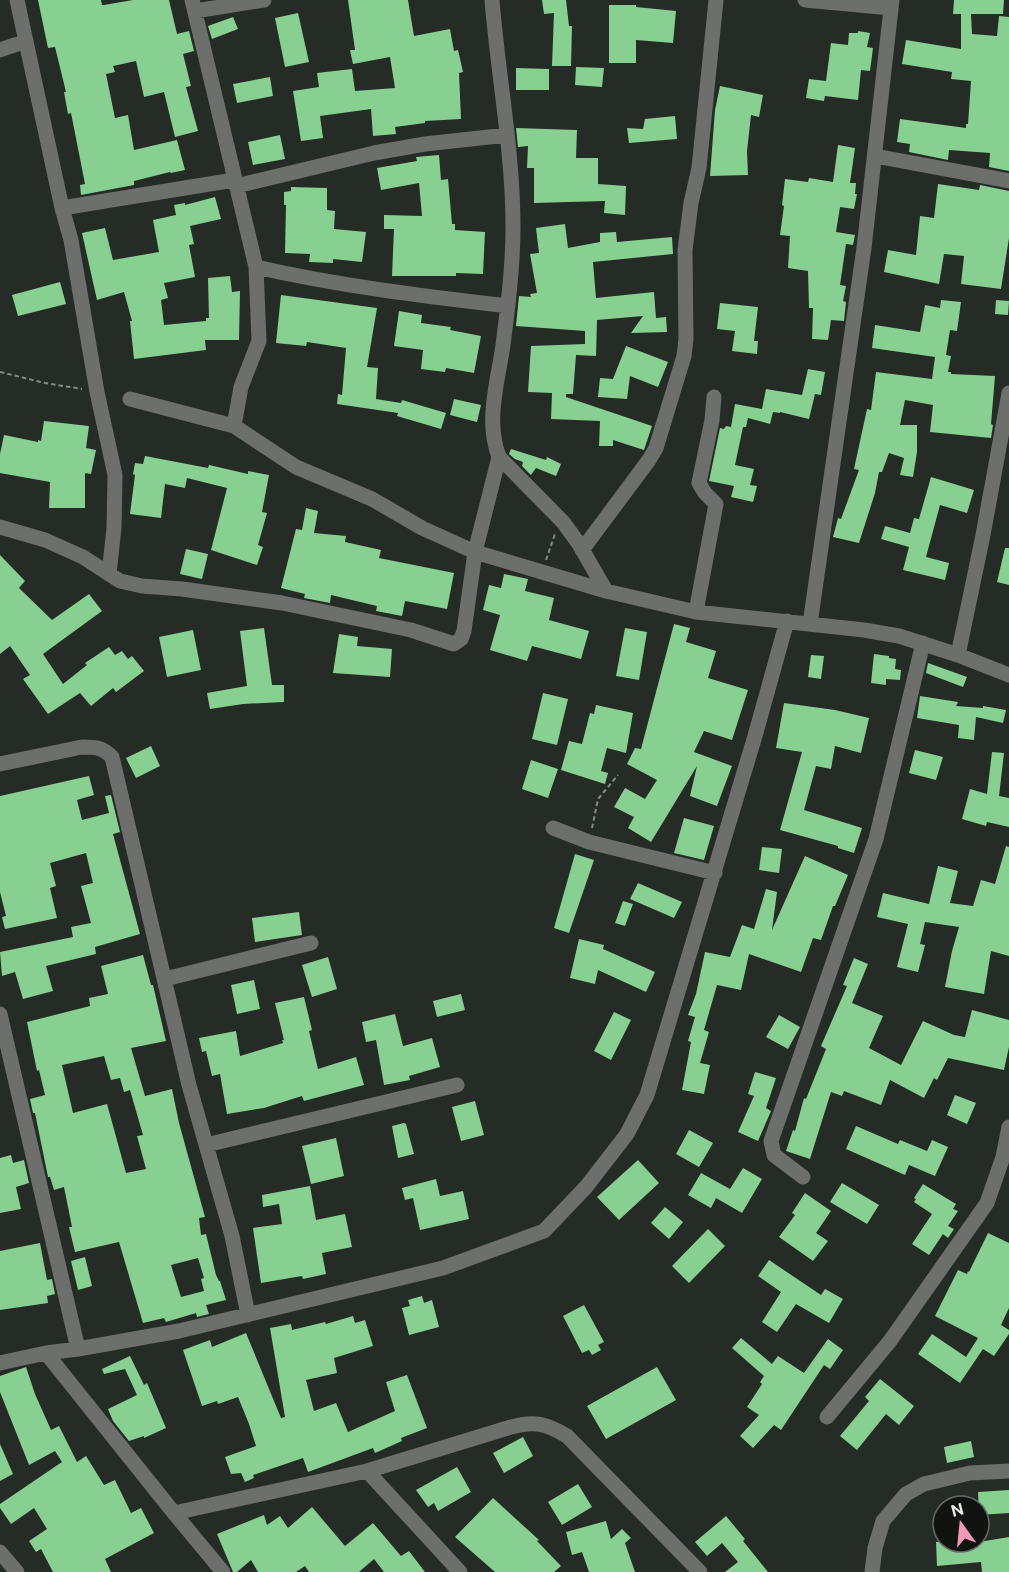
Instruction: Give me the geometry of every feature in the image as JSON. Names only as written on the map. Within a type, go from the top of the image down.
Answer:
[{"type":"street","points":[[16,0],[70,240],[97,392],[115,475],[114,528],[109,574]]},
{"type":"street","points":[[234,426],[242,387],[259,341],[256,267],[194,5],[264,0]]},
{"type":"street","points":[[492,0],[507,135],[513,227],[508,306],[492,421],[495,445],[500,457],[563,522],[606,591]]},
{"type":"street","points":[[582,550],[656,448],[684,356],[686,339],[685,250],[691,203],[699,168],[716,0]]},
{"type":"street","points":[[805,0],[892,4],[864,248],[810,624]]},
{"type":"street","points":[[0,50],[26,41]]},
{"type":"street","points":[[62,208],[235,183],[425,144],[507,135]]},
{"type":"street","points":[[875,156],[1009,181]]},
{"type":"street","points":[[256,267],[340,284],[508,306]]},
{"type":"street","points":[[958,655],[1009,393]]},
{"type":"street","points":[[696,612],[716,504],[705,494],[699,483],[712,420],[714,397]]},
{"type":"street","points":[[130,399],[234,426],[296,467],[372,499],[422,528],[476,552],[606,591],[696,612],[899,636],[958,655],[1009,675]]},
{"type":"street","points":[[0,527],[45,540],[83,557],[120,581],[142,586],[182,589],[282,603],[411,630],[454,644],[461,639],[464,631],[476,552],[500,457]]},
{"type":"street","points":[[0,1363],[179,1331],[443,1268],[544,1231],[586,1187],[627,1134],[647,1095],[715,873],[787,621]]},
{"type":"street","points":[[802,1178],[774,1155],[771,1141],[876,838],[923,643]]},
{"type":"street","points":[[0,764],[82,747],[104,749],[112,757],[189,1085],[232,1236],[248,1314]]},
{"type":"street","points":[[553,828],[589,843],[715,873]]},
{"type":"street","points":[[165,978],[311,943]]},
{"type":"street","points":[[0,1014],[78,1349]]},
{"type":"street","points":[[206,1145],[457,1085]]},
{"type":"street","points":[[827,1417],[890,1341],[987,1203],[1003,1157],[1009,1127]]},
{"type":"street","points":[[46,1353],[223,1572]]},
{"type":"street","points":[[174,1513],[367,1471],[528,1423],[546,1426],[567,1436],[699,1572]]},
{"type":"street","points":[[367,1471],[460,1572]]},
{"type":"street","points":[[872,1572],[875,1548],[883,1521],[906,1494],[924,1484],[970,1473],[1009,1471]]},
{"type":"path","points":[[0,372],[97,392]]},
{"type":"path","points":[[543,572],[551,541],[563,522]]},
{"type":"path","points":[[589,843],[598,799],[618,776]]},
{"type":"building","points":[[38,0],[101,0],[104,5],[133,0],[169,0],[177,34],[189,31],[194,51],[183,54],[191,86],[186,87],[198,131],[175,137],[164,92],[144,97],[136,61],[113,66],[115,72],[106,74],[115,118],[128,115],[134,150],[177,140],[185,170],[134,181],[134,185],[81,195],[80,185],[85,184],[71,113],[68,114],[64,92],[66,92],[55,47],[48,48]]},
{"type":"building","points":[[348,0],[408,0],[414,36],[450,29],[454,51],[458,50],[463,72],[459,73],[461,119],[425,121],[425,123],[395,127],[396,134],[373,136],[371,109],[320,116],[323,138],[301,141],[293,91],[319,87],[317,73],[352,69],[355,91],[395,88],[390,57],[353,64],[350,50],[355,50]]},
{"type":"building","points":[[542,0],[566,0],[569,26],[572,26],[571,66],[552,66],[554,13],[544,14]]},
{"type":"building","points":[[954,0],[1004,0],[1003,14],[971,14],[972,34],[997,36],[999,16],[1009,17],[1009,171],[989,167],[990,153],[949,150],[948,160],[909,152],[910,144],[897,142],[900,119],[966,128],[968,124],[971,81],[951,79],[952,72],[902,64],[906,40],[961,49],[961,14],[953,14]]},
{"type":"building","points":[[609,5],[636,5],[636,7],[676,11],[673,43],[636,40],[636,63],[609,63]]},
{"type":"building","points":[[298,13],[309,62],[285,67],[275,18]]},
{"type":"building","points":[[233,17],[238,29],[212,39],[208,26]]},
{"type":"building","points":[[858,31],[870,33],[867,47],[873,48],[870,71],[861,70],[858,100],[825,96],[824,101],[806,98],[809,79],[826,81],[831,43],[848,45],[849,33],[858,33]]},
{"type":"building","points":[[576,67],[604,68],[602,87],[575,85]]},
{"type":"building","points":[[516,68],[549,69],[549,90],[516,90]]},
{"type":"building","points":[[270,77],[273,96],[237,103],[233,84]]},
{"type":"building","points":[[720,86],[763,95],[759,117],[751,115],[747,151],[748,175],[710,176],[715,110]]},
{"type":"building","points":[[675,116],[677,139],[629,143],[627,128],[643,129],[645,119]]},
{"type":"building","points":[[516,128],[577,130],[576,158],[598,158],[598,184],[626,186],[625,215],[604,213],[605,201],[534,203],[534,168],[527,168],[528,146],[518,147]]},
{"type":"building","points":[[280,135],[285,159],[253,165],[248,142]]},
{"type":"building","points":[[838,145],[855,148],[850,183],[856,183],[855,194],[857,194],[854,209],[840,207],[836,232],[855,235],[853,245],[846,244],[840,285],[846,286],[843,301],[846,302],[844,321],[831,320],[828,340],[812,339],[813,308],[809,308],[808,271],[788,268],[790,236],[780,235],[785,179],[808,182],[809,178],[833,182]]},
{"type":"building","points":[[439,155],[441,180],[448,179],[452,224],[455,224],[455,230],[485,232],[483,274],[392,276],[394,229],[384,229],[384,215],[422,216],[419,183],[381,190],[377,168],[417,161],[416,157]]},
{"type":"building","points":[[938,184],[979,190],[980,185],[1009,191],[1009,238],[1001,289],[961,284],[964,256],[944,254],[939,284],[884,272],[888,250],[916,255],[920,216],[934,218]]},
{"type":"building","points":[[291,187],[327,188],[327,210],[335,211],[334,229],[366,232],[362,262],[333,259],[333,263],[309,262],[310,254],[285,253],[284,192],[291,191]]},
{"type":"building","points":[[215,197],[221,219],[190,226],[194,244],[189,245],[195,277],[164,283],[168,298],[161,300],[164,325],[206,321],[206,318],[209,318],[208,278],[230,276],[232,292],[240,291],[239,340],[205,340],[206,350],[134,359],[130,321],[132,321],[124,292],[97,300],[82,233],[105,228],[113,260],[159,252],[153,220],[176,215],[174,205],[185,203],[185,205]]},
{"type":"building","points":[[565,224],[568,248],[600,242],[600,233],[616,232],[617,242],[672,237],[673,254],[593,262],[596,298],[654,292],[656,318],[666,317],[667,332],[631,333],[643,316],[597,320],[596,356],[576,355],[573,394],[566,394],[566,397],[652,426],[644,450],[613,440],[613,446],[599,446],[600,421],[551,419],[552,393],[528,392],[531,346],[585,344],[585,331],[516,326],[519,296],[531,297],[530,294],[537,293],[530,254],[539,253],[536,228]]},
{"type":"building","points":[[60,282],[66,304],[18,316],[12,295]]},
{"type":"building","points":[[281,295],[377,308],[367,367],[378,368],[376,399],[401,403],[402,400],[446,413],[441,429],[397,416],[398,413],[337,404],[338,394],[342,395],[346,348],[307,342],[306,346],[276,343]]},
{"type":"building","points":[[941,300],[961,302],[957,331],[950,330],[946,355],[951,356],[948,372],[995,376],[991,438],[930,432],[933,405],[905,400],[900,425],[917,425],[917,452],[913,477],[900,475],[904,458],[889,453],[882,472],[879,472],[875,493],[859,543],[833,537],[838,518],[841,519],[859,470],[854,469],[867,409],[871,410],[876,372],[932,379],[935,357],[872,348],[875,325],[920,332],[925,305],[940,308]]},
{"type":"building","points":[[996,300],[1009,301],[1008,315],[995,314]]},
{"type":"building","points":[[720,303],[758,307],[754,341],[758,341],[757,354],[732,351],[735,331],[717,329]]},
{"type":"building","points":[[399,311],[422,315],[421,323],[451,327],[450,330],[481,336],[474,373],[446,368],[445,372],[421,369],[423,350],[394,346]]},
{"type":"building","points":[[626,346],[668,362],[658,387],[630,376],[627,399],[598,397],[600,378],[613,379]]},
{"type":"building","points":[[808,369],[825,372],[821,395],[815,394],[809,419],[773,412],[770,424],[748,418],[746,427],[743,427],[735,465],[754,469],[750,485],[757,486],[753,502],[731,497],[734,486],[709,481],[720,428],[731,427],[735,404],[762,409],[766,389],[802,395]]},
{"type":"building","points":[[454,399],[481,405],[477,422],[450,415]]},
{"type":"building","points":[[44,421],[89,426],[86,448],[96,450],[91,474],[85,473],[85,508],[49,508],[50,482],[0,473],[0,454],[4,435],[41,441]]},
{"type":"building","points":[[511,449],[546,460],[547,457],[561,464],[556,476],[536,468],[531,475],[522,466],[523,462],[509,454]]},
{"type":"building","points":[[145,456],[208,468],[209,465],[248,474],[248,471],[269,475],[262,512],[267,513],[258,545],[263,547],[257,565],[211,550],[227,488],[187,478],[185,488],[165,484],[161,518],[130,514],[135,463],[143,464]]},
{"type":"building","points":[[931,477],[974,490],[967,513],[940,505],[926,557],[949,563],[945,580],[903,570],[909,547],[881,539],[885,526],[910,533],[914,518],[919,519]]},
{"type":"building","points":[[306,508],[318,511],[314,533],[346,536],[345,542],[381,550],[379,558],[454,573],[447,609],[405,601],[402,616],[376,611],[377,606],[331,595],[330,603],[304,598],[305,594],[281,588],[296,529],[302,530]]},
{"type":"building","points":[[1005,548],[1009,548],[1009,585],[997,582]]},
{"type":"building","points":[[186,549],[208,554],[202,579],[180,574]]},
{"type":"building","points":[[0,555],[25,581],[19,588],[52,620],[89,594],[102,611],[43,654],[63,684],[87,665],[85,663],[109,647],[115,655],[122,651],[128,659],[132,656],[144,671],[116,692],[113,688],[91,706],[80,693],[48,714],[23,679],[30,675],[10,646],[0,654]]},
{"type":"building","points":[[504,574],[528,579],[525,591],[554,598],[549,620],[589,631],[581,659],[532,646],[527,661],[490,650],[500,615],[483,610],[489,585],[501,588]]},
{"type":"building","points":[[674,624],[690,628],[686,642],[716,651],[708,678],[748,690],[732,740],[704,731],[694,752],[732,766],[717,806],[690,796],[697,766],[651,842],[628,828],[634,817],[614,807],[625,788],[645,799],[657,780],[627,764],[635,748],[641,749]]},
{"type":"building","points":[[264,628],[272,685],[284,685],[284,702],[243,704],[210,709],[207,693],[247,686],[240,631]]},
{"type":"building","points":[[625,628],[647,632],[639,680],[616,676]]},
{"type":"building","points":[[193,630],[201,670],[167,677],[159,637]]},
{"type":"building","points":[[339,634],[358,637],[357,646],[392,649],[390,677],[333,673]]},
{"type":"building","points":[[874,654],[896,659],[895,669],[901,670],[900,680],[886,679],[886,685],[871,683]]},
{"type":"building","points":[[811,655],[824,656],[821,679],[808,677]]},
{"type":"building","points":[[928,663],[967,677],[963,687],[926,673]]},
{"type":"building","points":[[543,693],[568,699],[557,745],[532,739]]},
{"type":"building","points":[[920,696],[958,702],[956,706],[983,708],[983,706],[1006,710],[1003,723],[976,717],[974,740],[958,738],[959,725],[917,718]]},
{"type":"building","points":[[784,703],[835,710],[869,718],[861,753],[835,746],[831,769],[816,766],[804,810],[862,828],[854,853],[838,848],[838,846],[780,830],[802,752],[776,748]]},
{"type":"building","points":[[596,705],[633,713],[626,753],[607,748],[601,771],[608,773],[605,784],[561,770],[569,741],[582,744],[590,713],[594,714]]},
{"type":"building","points":[[151,746],[160,766],[136,778],[126,758]]},
{"type":"building","points":[[915,750],[943,757],[936,780],[909,773]]},
{"type":"building","points":[[992,752],[1004,753],[999,796],[1009,798],[1009,827],[987,822],[986,826],[962,819],[970,789],[987,794]]},
{"type":"building","points":[[531,760],[558,769],[548,798],[522,789]]},
{"type":"building","points":[[89,776],[94,795],[77,800],[82,820],[109,813],[105,796],[111,795],[120,832],[113,834],[140,934],[95,947],[96,954],[46,966],[53,991],[23,999],[15,972],[2,976],[0,952],[73,937],[71,927],[91,923],[81,886],[93,883],[86,853],[50,863],[56,886],[50,888],[57,918],[5,929],[2,917],[6,916],[0,892],[0,796]]},
{"type":"building","points":[[684,818],[714,826],[704,860],[674,853]]},
{"type":"building","points":[[1006,846],[1009,847],[1009,956],[991,951],[984,994],[945,987],[959,927],[925,922],[920,944],[925,945],[918,972],[897,967],[908,924],[877,917],[883,893],[929,904],[938,866],[958,871],[950,903],[973,906],[981,880],[995,884]]},
{"type":"building","points":[[762,847],[782,849],[779,873],[759,870]]},
{"type":"building","points":[[575,854],[594,860],[569,933],[554,928]]},
{"type":"building","points":[[805,856],[848,875],[835,906],[833,906],[821,940],[813,938],[801,972],[749,954],[741,990],[717,985],[704,1030],[709,1032],[700,1063],[710,1065],[704,1094],[682,1090],[691,1042],[688,1041],[695,1017],[688,1015],[696,994],[705,952],[730,957],[742,925],[754,929],[766,889],[777,892],[772,930]]},
{"type":"building","points":[[638,883],[682,902],[674,918],[630,899]]},
{"type":"building","points":[[623,901],[633,904],[625,926],[615,923]]},
{"type":"building","points":[[299,912],[302,935],[255,942],[252,918]]},
{"type":"building","points":[[579,939],[604,945],[603,949],[655,972],[646,992],[598,970],[595,984],[570,978]]},
{"type":"building","points":[[143,955],[151,985],[153,985],[166,1041],[131,1048],[145,1096],[172,1089],[205,1217],[199,1218],[201,1235],[206,1234],[216,1275],[226,1300],[206,1305],[209,1314],[197,1317],[196,1313],[166,1322],[164,1318],[143,1323],[119,1242],[75,1252],[64,1187],[54,1190],[50,1177],[48,1177],[30,1099],[45,1095],[39,1070],[37,1071],[27,1022],[90,1006],[89,998],[108,994],[101,966]],"holes":[[[104,1056],[111,1080],[120,1078],[124,1092],[130,1090],[143,1135],[137,1136],[146,1169],[126,1173],[107,1104],[73,1113],[62,1065]],[[198,1258],[204,1278],[201,1279],[204,1291],[181,1297],[171,1265]]]},
{"type":"building","points":[[328,957],[337,989],[312,997],[302,965]]},
{"type":"building","points":[[854,958],[868,964],[852,1003],[883,1016],[869,1048],[901,1065],[923,1021],[954,1035],[965,1037],[972,1010],[1009,1020],[1009,1047],[1004,1070],[948,1058],[937,1080],[934,1078],[924,1098],[890,1080],[881,1105],[844,1091],[842,1096],[831,1092],[810,1159],[786,1151],[793,1130],[795,1131],[804,1098],[806,1099],[826,1049],[821,1046],[847,986],[843,985]]},
{"type":"building","points":[[254,980],[260,1009],[237,1014],[231,985]]},
{"type":"building","points":[[461,994],[465,1010],[437,1017],[433,1001]]},
{"type":"building","points":[[304,997],[318,1069],[356,1057],[364,1085],[304,1101],[302,1096],[264,1108],[227,1114],[220,1074],[212,1076],[206,1051],[202,1052],[199,1038],[236,1031],[240,1056],[283,1043],[275,1003]]},
{"type":"building","points":[[614,1012],[631,1020],[611,1060],[594,1051]]},
{"type":"building","points":[[395,1014],[403,1046],[432,1038],[440,1067],[409,1076],[410,1080],[384,1085],[376,1040],[366,1042],[362,1022]]},
{"type":"building","points":[[779,1015],[800,1027],[788,1049],[766,1037]]},
{"type":"building","points":[[755,1072],[776,1078],[766,1108],[771,1111],[758,1141],[738,1132],[754,1096],[748,1094]]},
{"type":"building","points":[[955,1095],[976,1103],[967,1124],[947,1115]]},
{"type":"building","points":[[475,1101],[484,1135],[461,1141],[452,1107]]},
{"type":"building","points":[[404,1123],[414,1154],[398,1158],[392,1126]]},
{"type":"building","points":[[856,1126],[898,1144],[900,1140],[927,1151],[932,1140],[948,1147],[935,1176],[909,1165],[905,1175],[846,1149]]},
{"type":"building","points":[[689,1130],[713,1143],[699,1167],[676,1154]]},
{"type":"building","points":[[336,1138],[344,1176],[311,1184],[302,1146]]},
{"type":"building","points":[[11,1155],[13,1163],[24,1160],[29,1183],[16,1187],[21,1209],[0,1213],[0,1158]]},
{"type":"building","points":[[638,1160],[659,1183],[619,1220],[597,1197]]},
{"type":"building","points":[[743,1168],[762,1179],[742,1213],[716,1198],[711,1208],[688,1195],[701,1173],[730,1189]]},
{"type":"building","points":[[436,1179],[440,1196],[463,1191],[469,1219],[420,1230],[413,1198],[405,1200],[402,1188]]},
{"type":"building","points":[[842,1183],[879,1205],[867,1224],[830,1202]]},
{"type":"building","points":[[923,1184],[956,1204],[953,1209],[958,1211],[948,1226],[954,1229],[948,1238],[943,1234],[929,1255],[912,1244],[932,1214],[914,1202]]},
{"type":"building","points":[[310,1186],[316,1220],[345,1214],[352,1247],[322,1253],[326,1274],[261,1283],[253,1228],[282,1224],[279,1204],[263,1207],[262,1195]]},
{"type":"building","points":[[805,1193],[831,1211],[816,1233],[828,1241],[813,1261],[779,1237],[795,1215],[792,1213]]},
{"type":"building","points":[[665,1207],[683,1222],[669,1239],[651,1223]]},
{"type":"building","points":[[708,1229],[725,1246],[689,1283],[672,1266]]},
{"type":"building","points":[[988,1233],[1009,1243],[1009,1308],[1001,1325],[1009,1330],[1009,1334],[994,1356],[983,1349],[960,1383],[918,1354],[932,1334],[966,1357],[978,1338],[935,1316],[958,1270],[967,1274],[969,1272]]},
{"type":"building","points":[[40,1243],[47,1280],[52,1279],[55,1294],[47,1296],[48,1303],[0,1310],[0,1251]]},
{"type":"building","points":[[85,1257],[92,1286],[78,1290],[71,1261]]},
{"type":"building","points":[[769,1260],[821,1295],[825,1289],[843,1299],[829,1323],[796,1304],[777,1332],[762,1322],[781,1292],[758,1276]]},
{"type":"building","points":[[422,1296],[424,1303],[432,1300],[439,1327],[409,1335],[402,1308],[410,1306],[408,1300]]},
{"type":"building","points":[[584,1305],[604,1342],[598,1345],[601,1350],[592,1355],[589,1350],[582,1353],[563,1316]]},
{"type":"building","points":[[353,1316],[355,1323],[365,1320],[373,1346],[334,1358],[337,1373],[306,1380],[314,1411],[336,1403],[348,1432],[395,1411],[386,1382],[407,1375],[427,1428],[401,1438],[402,1441],[375,1453],[373,1448],[308,1472],[303,1458],[253,1475],[254,1478],[245,1482],[241,1473],[231,1474],[225,1457],[256,1446],[249,1424],[238,1397],[218,1404],[217,1401],[202,1406],[183,1350],[210,1340],[212,1347],[246,1333],[281,1418],[285,1417],[270,1328],[291,1324],[292,1330]]},
{"type":"building","points":[[741,1338],[772,1364],[778,1356],[804,1373],[828,1339],[843,1350],[830,1369],[824,1365],[781,1430],[774,1425],[753,1448],[740,1436],[759,1415],[747,1407],[762,1384],[760,1382],[764,1376],[732,1348]]},
{"type":"building","points":[[130,1356],[144,1385],[147,1383],[166,1428],[144,1438],[144,1436],[129,1441],[113,1421],[108,1409],[137,1395],[125,1369],[104,1374],[102,1369]]},
{"type":"building","points":[[26,1367],[51,1430],[59,1426],[77,1462],[86,1456],[104,1485],[115,1480],[131,1513],[141,1508],[154,1533],[105,1559],[111,1572],[53,1572],[41,1549],[36,1552],[29,1541],[47,1529],[34,1508],[11,1524],[0,1508],[0,1504],[62,1462],[55,1451],[29,1465],[0,1392],[0,1376]]},
{"type":"building","points":[[657,1367],[676,1400],[606,1439],[587,1406]]},
{"type":"building","points":[[880,1379],[914,1406],[899,1425],[886,1414],[857,1450],[840,1436],[869,1401],[865,1397]]},
{"type":"building","points":[[523,1437],[533,1456],[504,1473],[493,1453]]},
{"type":"building","points":[[971,1441],[974,1457],[947,1463],[944,1447]]},
{"type":"building","points":[[0,1444],[13,1474],[0,1481]]},
{"type":"building","points":[[457,1467],[471,1492],[438,1511],[434,1503],[428,1507],[416,1490]]},
{"type":"building","points":[[578,1484],[592,1507],[562,1525],[548,1502]]},
{"type":"building","points":[[1009,1490],[1009,1513],[991,1514],[991,1494],[978,1494],[978,1492]]},
{"type":"building","points":[[493,1498],[539,1540],[537,1541],[561,1566],[554,1572],[495,1572],[455,1537]]},
{"type":"building","points":[[312,1507],[345,1546],[373,1523],[401,1556],[409,1551],[425,1572],[384,1572],[374,1559],[359,1572],[309,1572],[305,1566],[296,1572],[258,1572],[251,1560],[237,1572],[233,1572],[217,1534],[264,1515],[267,1525],[280,1516],[288,1528]]},
{"type":"building","points":[[726,1516],[768,1572],[725,1572],[738,1562],[722,1543],[707,1556],[695,1542]]},
{"type":"building","points":[[606,1521],[611,1539],[622,1529],[631,1538],[625,1543],[635,1572],[589,1572],[582,1552],[572,1555],[566,1532]]},
{"type":"building","points":[[1009,1537],[1009,1572],[982,1572],[981,1562],[937,1566],[936,1554],[991,1554],[991,1540]]}]
